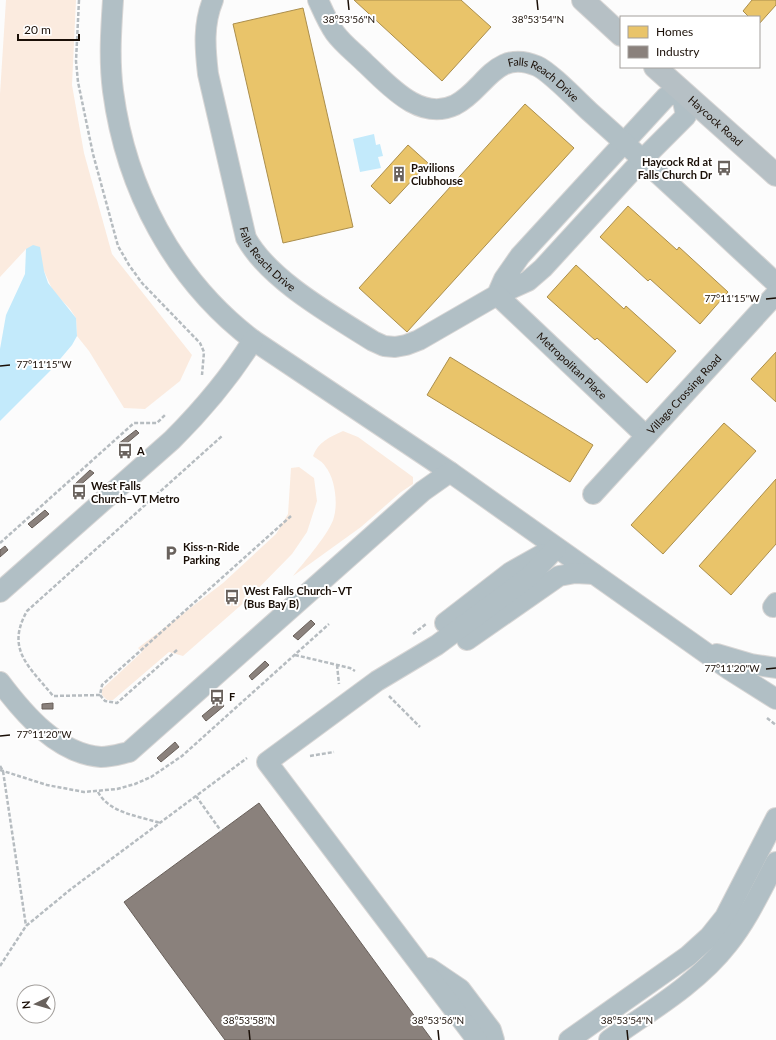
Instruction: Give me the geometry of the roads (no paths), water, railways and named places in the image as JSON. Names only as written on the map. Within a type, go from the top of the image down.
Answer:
[{"type":"main road","points":[[583,0],[620,34]]},
{"type":"main road","name":"Haycock Road","points":[[656,68],[776,175]]},
{"type":"street","points":[[113,0],[110,40],[113,90],[128,156],[149,212],[162,239],[183,270],[208,301],[253,340],[450,472],[698,647],[776,699]]},
{"type":"street","name":"Falls Reach Drive","points":[[213,0],[208,12],[205,49],[212,94],[246,238],[252,250],[263,262],[320,307],[373,341],[384,346],[395,347],[419,340],[497,295],[523,284],[540,271],[642,160],[686,116],[681,91]]},
{"type":"street","name":"Falls Reach Drive","points":[[318,0],[328,22],[338,37],[394,90],[408,101],[421,106],[432,109],[444,108],[464,99],[499,67],[508,63],[527,63],[538,66],[776,283]]},
{"type":"street","points":[[497,295],[504,279],[514,264],[623,142],[666,97],[681,91]]},
{"type":"street","name":"Village Crossing Road","points":[[593,494],[776,294]]},
{"type":"street","name":"Metropolitan Place","points":[[497,295],[646,436]]},
{"type":"street","points":[[0,592],[193,420],[233,372],[253,340]]},
{"type":"street","points":[[0,682],[17,705],[41,728],[81,753],[102,757],[129,752],[423,491],[450,472]]},
{"type":"street","points":[[477,1040],[267,762],[377,682],[410,650],[511,572],[530,560],[556,548]]},
{"type":"street","points":[[377,682],[415,670],[442,658],[558,576],[575,572],[594,574]]},
{"type":"street","points":[[698,647],[740,661],[776,668]]},
{"type":"street","points":[[569,1040],[688,956],[709,937],[725,917],[776,818]]},
{"type":"street","points":[[609,1040],[682,989],[710,965],[728,945],[744,922],[776,862]]},
{"type":"street","points":[[413,956],[433,1002],[461,1040]]},
{"type":"street","points":[[413,956],[460,989],[491,1030],[494,1040]]},
{"type":"water","points":[[374,134],[376,145],[380,144],[383,156],[378,157],[381,168],[360,172],[353,139]]},
{"type":"water","points":[[33,245],[40,247],[44,271],[48,283],[76,318],[77,336],[72,345],[50,371],[0,421],[0,349],[6,315],[25,274],[26,249]]},
{"type":"place","name":"Haycock Rd at Falls Church Dr","points":[[724,168]]},
{"type":"place","name":"Pavilions Clubhouse","points":[[399,174]]},
{"type":"place","name":"A","points":[[125,451]]},
{"type":"place","name":"West Falls Church–VT Metro","points":[[79,492]]},
{"type":"place","name":"Kiss-n-Ride Parking","points":[[171,553]]},
{"type":"place","name":"West Falls Church–VT (Bus Bay B)","points":[[232,597]]},
{"type":"place","name":"F","points":[[217,697]]}]
